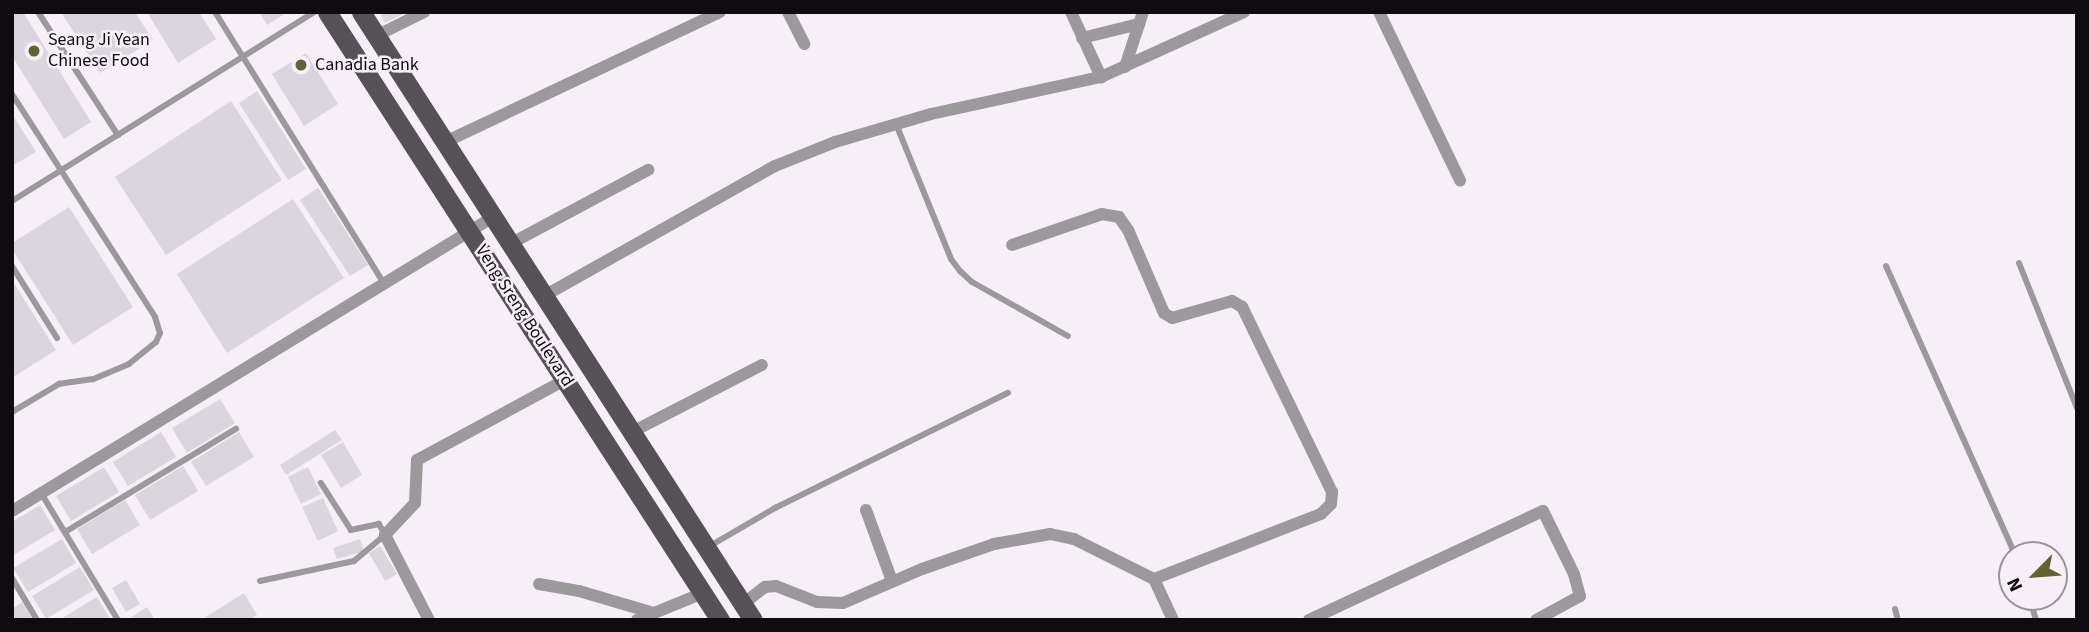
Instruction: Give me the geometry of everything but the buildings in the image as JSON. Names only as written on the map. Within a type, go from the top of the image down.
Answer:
[{"type":"main road","name":"Veng Sreng Boulevard","points":[[327,12],[720,620]]},
{"type":"main road","name":"Veng Sreng Boulevard","points":[[361,12],[748,612]]},
{"type":"street","points":[[376,36],[424,12]]},
{"type":"street","points":[[445,142],[720,12]]},
{"type":"street","points":[[788,12],[804,44]]},
{"type":"street","points":[[1070,12],[1101,77]]},
{"type":"street","points":[[544,296],[715,197],[775,166],[835,142],[896,124],[1101,77],[1157,49],[1244,12]]},
{"type":"street","points":[[1379,12],[1460,180]]},
{"type":"street","points":[[1083,38],[1141,18]]},
{"type":"street","points":[[1125,67],[1141,18]]},
{"type":"street","points":[[510,244],[648,170]]},
{"type":"street","points":[[1012,245],[1102,214],[1119,217],[1128,230],[1164,313],[1172,318],[1231,301],[1242,307],[1332,492],[1331,503],[1321,513],[1154,579]]},
{"type":"street","points":[[12,511],[493,217]]},
{"type":"street","points":[[632,432],[762,365]]},
{"type":"street","points":[[429,620],[385,535],[415,503],[415,470],[421,456],[565,380]]},
{"type":"street","points":[[866,510],[892,582]]},
{"type":"street","points":[[1309,620],[1543,511],[1574,574],[1580,596],[1536,620]]},
{"type":"street","points":[[748,612],[765,587],[776,586],[828,604],[844,603],[994,544],[1050,534],[1074,539],[1154,579],[1173,620]]},
{"type":"street","points":[[539,584],[579,591],[653,613]]},
{"type":"street","points":[[637,620],[703,593]]},
{"type":"lane","points":[[38,12],[118,135]]},
{"type":"lane","points":[[215,12],[384,284]]},
{"type":"lane","points":[[12,201],[315,12]]},
{"type":"lane","points":[[12,94],[155,317],[160,333],[156,342],[129,364],[93,379],[59,384],[12,412]]},
{"type":"lane","points":[[896,124],[951,259],[960,271],[972,282],[1068,336]]},
{"type":"lane","points":[[2019,263],[2077,408]]},
{"type":"lane","points":[[12,266],[57,338]]},
{"type":"lane","points":[[1886,266],[2009,541]]},
{"type":"lane","points":[[706,548],[775,508],[1008,393]]},
{"type":"lane","points":[[65,532],[236,429]]},
{"type":"lane","points":[[261,581],[355,561],[385,535],[376,523],[351,530],[321,483]]},
{"type":"lane","points":[[41,493],[118,620]]},
{"type":"lane","points":[[12,578],[37,620]]},
{"type":"lane","points":[[1895,609],[1898,620]]},
{"type":"place","name":"Seang Ji Yean Chinese Food","points":[[34,51]]},
{"type":"place","name":"Canadia Bank","points":[[301,65]]}]
